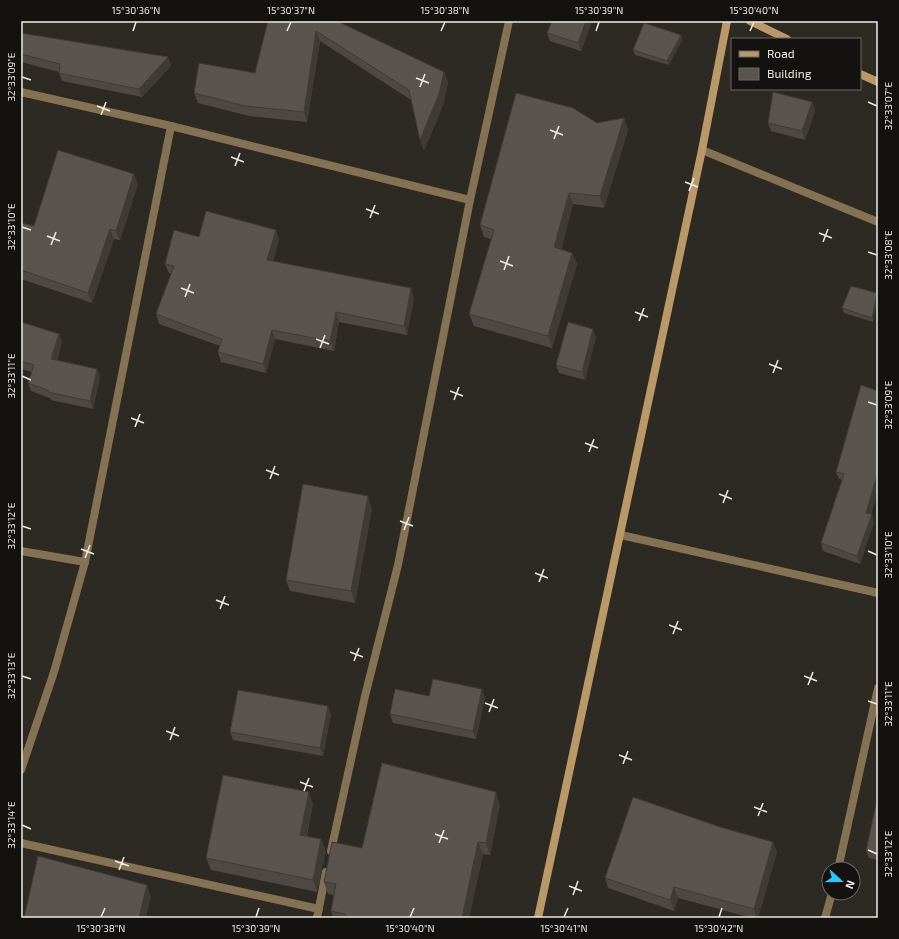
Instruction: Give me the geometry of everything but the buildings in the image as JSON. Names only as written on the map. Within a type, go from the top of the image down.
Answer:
[{"type":"street","points":[[317,918],[365,696],[398,565],[470,200],[509,21]]},
{"type":"street","points":[[538,918],[621,535],[702,150],[727,21]]},
{"type":"street","points":[[750,21],[785,38]]},
{"type":"street","points":[[861,74],[878,82]]},
{"type":"street","points":[[21,92],[171,126],[470,200]]},
{"type":"street","points":[[21,770],[54,672],[85,562],[171,126]]},
{"type":"street","points":[[702,150],[878,222]]},
{"type":"street","points":[[621,535],[878,593]]},
{"type":"street","points":[[21,551],[85,562]]},
{"type":"street","points":[[840,861],[878,688]]},
{"type":"street","points":[[21,843],[318,909]]},
{"type":"street","points":[[825,918],[830,901]]}]
